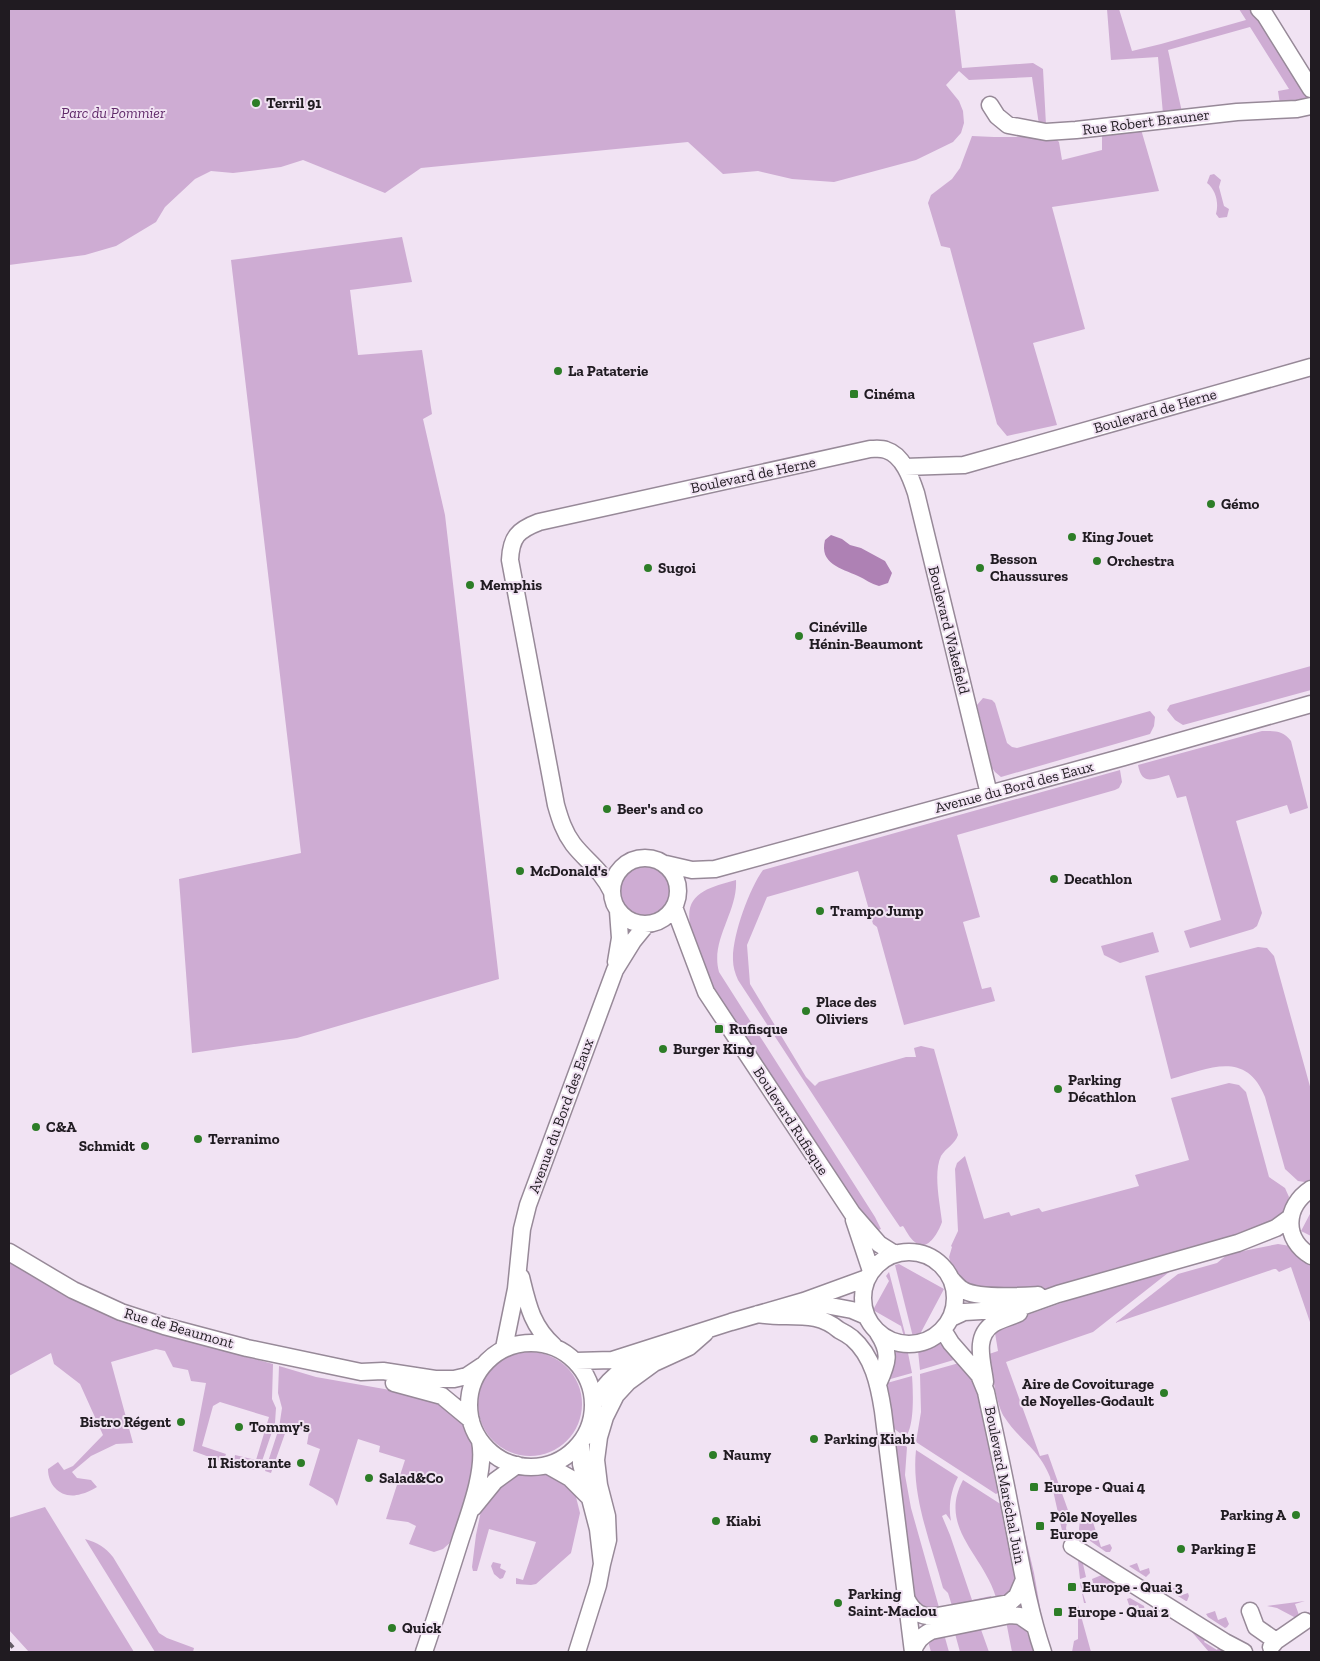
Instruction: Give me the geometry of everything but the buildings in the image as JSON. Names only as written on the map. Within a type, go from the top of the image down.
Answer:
[{"type":"street","points":[[1259,9],[1265,15],[1311,89]]},
{"type":"street","name":"Rue Robert Brauner","points":[[990,105],[1008,125],[1046,132],[1237,112],[1297,109],[1311,106]]},
{"type":"street","name":"Boulevard de Herne","points":[[612,892],[606,880],[573,844],[560,820],[512,572],[510,550],[516,535],[528,526],[539,522],[870,449],[884,449],[891,452],[905,467],[964,465],[1311,367]]},
{"type":"street","name":"Boulevard Wakefield","points":[[905,467],[916,493],[989,794]]},
{"type":"street","name":"Avenue du Bord des Eaux","points":[[666,864],[692,870],[716,869],[1311,704]]},
{"type":"street","points":[[586,857],[604,862],[627,862],[647,857],[657,859],[666,864],[677,878],[676,902],[665,918],[651,923],[634,922],[625,918],[618,911],[614,902],[612,883],[627,862]]},
{"type":"street","name":"Avenue du Bord des Eaux","points":[[676,902],[697,880],[716,869]]},
{"type":"street","name":"Boulevard Rufisque","points":[[676,902],[706,992],[852,1213],[879,1244],[895,1254]]},
{"type":"street","name":"Avenue du Bord des Eaux","points":[[504,1348],[516,1289],[522,1229],[528,1205],[615,970],[620,938],[618,911]]},
{"type":"street","name":"Avenue du Bord des Eaux","points":[[615,970],[633,941],[651,923]]},
{"type":"street","name":"Boulevard Rufisque","points":[[651,923],[675,933],[690,948]]},
{"type":"street","points":[[1311,1189],[1302,1195],[1294,1205],[1291,1217],[1291,1230],[1295,1241],[1303,1251],[1311,1256]]},
{"type":"street","name":"Boulevard Rufisque","points":[[852,1213],[869,1274]]},
{"type":"street","points":[[878,1333],[895,1343],[911,1345],[925,1342],[964,1312],[1016,1309],[1058,1294],[1238,1243],[1276,1228],[1291,1217]]},
{"type":"street","points":[[1238,1243],[1279,1239],[1295,1241]]},
{"type":"street","name":"Rue de Beaumont","points":[[9,1252],[73,1290],[121,1312],[164,1326],[247,1348],[362,1372],[380,1380],[442,1396],[471,1420]]},
{"type":"street","points":[[576,1360],[612,1360],[710,1328],[804,1302],[869,1274],[882,1261],[895,1254],[911,1252],[930,1257],[944,1268],[951,1280],[955,1298],[947,1324]]},
{"type":"street","name":"Avenue du Bord des Eaux","points":[[518,1264],[528,1307],[535,1324],[543,1336],[556,1347]]},
{"type":"street","points":[[869,1274],[862,1294],[862,1303],[870,1325],[885,1344],[888,1358],[878,1384]]},
{"type":"street","points":[[951,1280],[963,1290],[990,1296],[1058,1294]]},
{"type":"street","points":[[986,1392],[980,1353],[986,1331],[994,1324],[1058,1294]]},
{"type":"street","points":[[804,1302],[852,1310],[866,1316]]},
{"type":"street","points":[[758,1314],[771,1317],[816,1318],[830,1323],[852,1338],[859,1346],[878,1384],[913,1652]]},
{"type":"street","name":"Boulevard Maréchal Juin","points":[[947,1324],[951,1343],[978,1375],[986,1392],[1024,1582],[1043,1652]]},
{"type":"street","points":[[577,1652],[598,1585],[608,1540],[607,1516],[599,1485],[596,1460],[599,1437],[605,1417],[616,1395],[628,1382],[654,1363],[689,1347],[710,1328]]},
{"type":"street","points":[[480,1441],[496,1456],[527,1467],[548,1465],[566,1456],[581,1442],[591,1423],[594,1403],[602,1388],[616,1373],[671,1340]]},
{"type":"street","points":[[424,1652],[463,1533],[483,1454],[471,1420],[469,1406],[470,1392],[482,1366],[504,1348],[521,1343],[539,1343],[556,1347],[576,1360],[589,1380],[594,1403]]},
{"type":"street","name":"Rue de Beaumont","points":[[362,1372],[383,1371],[421,1378],[446,1379],[467,1376],[482,1366]]},
{"type":"street","points":[[581,1442],[581,1464],[598,1529],[602,1564]]},
{"type":"street","points":[[468,1514],[495,1481],[517,1465]]},
{"type":"street","points":[[548,1465],[570,1478],[589,1498]]},
{"type":"street","points":[[1072,1546],[1244,1652]]},
{"type":"street","points":[[906,1598],[910,1605],[920,1614],[928,1617],[937,1616],[1008,1603],[1017,1596],[1024,1582]]},
{"type":"street","points":[[1250,1611],[1256,1627],[1273,1644],[1305,1621]]},
{"type":"street","points":[[913,1652],[918,1641],[931,1631],[1010,1615],[1020,1616],[1034,1624]]},
{"type":"green space","name":"Parc du Pommier","points":[[9,9],[955,9],[962,68],[1033,63],[1043,69],[1046,125],[1039,125],[1032,77],[969,80],[959,71],[946,85],[959,101],[963,111],[964,123],[961,133],[953,142],[916,160],[834,182],[792,179],[758,171],[723,174],[688,142],[421,168],[385,193],[303,160],[281,167],[233,173],[211,171],[195,179],[165,207],[156,222],[116,246],[85,255],[9,265]]},
{"type":"green space","points":[[1107,9],[1119,9],[1132,51],[1246,20],[1239,9],[1249,9],[1253,11],[1307,97],[1305,100],[1280,104],[1278,91],[1289,89],[1250,27],[1168,50],[1182,112],[1163,114],[1158,57],[1111,60]]},
{"type":"green space","points":[[1140,126],[1159,191],[1052,207],[1085,329],[1033,343],[1057,425],[1007,436],[997,424],[950,248],[941,246],[928,203],[931,195],[952,179],[960,168],[972,136],[1054,137],[1059,142],[1062,160],[1102,150],[1102,135]]},
{"type":"green space","points":[[1214,174],[1221,180],[1219,187],[1224,206],[1229,209],[1227,217],[1219,218],[1216,214],[1216,197],[1213,189],[1207,183],[1210,175]]},
{"type":"green space","points":[[402,237],[412,282],[350,290],[358,355],[422,350],[432,414],[423,419],[445,515],[499,979],[297,1038],[192,1053],[179,879],[301,853],[231,260]]},
{"type":"green space","points":[[1311,666],[1311,690],[1183,725],[1175,720],[1167,710],[1170,705]]},
{"type":"green space","points":[[983,698],[992,700],[995,703],[1007,743],[1017,748],[1150,711],[1155,717],[1154,726],[1150,734],[1001,777],[992,768],[977,705]]},
{"type":"green space","points":[[1262,731],[1281,733],[1291,741],[1308,808],[1290,814],[1287,805],[1236,821],[1262,913],[1257,926],[1253,929],[1190,948],[1184,931],[1221,920],[1186,796],[1177,798],[1169,775],[1153,779],[1145,778],[1142,776],[1138,765]]},
{"type":"green space","points":[[1120,770],[1122,782],[1119,788],[1115,790],[957,835],[980,917],[963,922],[982,989],[991,987],[995,1001],[904,1025],[877,927],[873,924],[858,871],[767,897],[747,945],[750,984],[806,1077],[815,1086],[819,1082],[906,1057],[916,1057],[914,1048],[921,1046],[934,1049],[958,1135],[941,1156],[937,1171],[942,1222],[939,1230],[930,1242],[922,1245],[918,1244],[911,1239],[903,1226],[900,1227],[885,1205],[738,980],[733,965],[733,950],[738,926],[752,889],[763,870]]},
{"type":"green space","points":[[645,866],[655,868],[663,873],[668,881],[670,891],[668,901],[663,909],[655,914],[645,916],[635,914],[627,909],[622,901],[620,891],[622,881],[627,873],[635,868]]},
{"type":"green space","points":[[736,880],[733,903],[718,949],[719,972],[875,1217],[881,1229],[874,1232],[713,992],[688,931],[691,929],[690,907],[694,900],[707,890]]},
{"type":"green space","points":[[1153,932],[1159,952],[1120,963],[1104,955],[1101,946]]},
{"type":"green space","points":[[1258,947],[1267,948],[1274,956],[1311,1090],[1311,1183],[1298,1181],[1285,1169],[1265,1097],[1257,1082],[1248,1073],[1237,1068],[1225,1066],[1171,1079],[1145,976]]},
{"type":"green space","points":[[1229,1083],[1239,1085],[1246,1092],[1269,1177],[1285,1188],[1289,1197],[1285,1212],[1278,1221],[1236,1238],[1054,1288],[1038,1290],[965,1285],[951,1265],[949,1257],[951,1246],[958,1231],[955,1169],[957,1163],[965,1156],[984,1219],[1009,1212],[1011,1216],[1039,1208],[1042,1212],[1139,1186],[1135,1175],[1189,1160],[1171,1098]]},
{"type":"green space","points":[[1311,1212],[1311,1236],[1301,1231]]},
{"type":"green space","points":[[1278,1244],[1290,1246],[1311,1263],[1311,1325],[1291,1267],[1279,1272],[1274,1269],[1115,1323],[1178,1274],[1217,1263],[1228,1254]]},
{"type":"green space","points":[[9,1261],[113,1316],[214,1348],[273,1364],[272,1399],[276,1408],[275,1423],[259,1470],[239,1468],[233,1464],[235,1455],[256,1460],[269,1417],[220,1402],[213,1406],[202,1446],[226,1454],[223,1462],[193,1451],[206,1383],[191,1381],[188,1370],[173,1367],[165,1351],[156,1349],[111,1362],[133,1443],[116,1444],[91,1456],[72,1472],[77,1478],[91,1480],[97,1487],[85,1493],[74,1495],[68,1495],[58,1490],[51,1481],[48,1469],[58,1462],[64,1470],[73,1466],[103,1435],[80,1384],[54,1364],[51,1353],[9,1376]]},
{"type":"green space","points":[[899,1264],[944,1289],[919,1336],[913,1337],[895,1265]]},
{"type":"green space","points":[[1173,1269],[1093,1332],[1006,1362],[1040,1456],[1048,1454],[1069,1513],[1066,1528],[1068,1538],[1063,1535],[1046,1467],[1011,1426],[999,1405],[989,1354],[998,1351],[995,1333],[1016,1319],[1081,1296]]},
{"type":"green space","points":[[889,1272],[906,1337],[904,1337],[901,1326],[873,1310],[889,1281],[886,1276]]},
{"type":"green space","points":[[939,1342],[957,1359],[920,1370],[918,1351],[933,1347]]},
{"type":"green space","points":[[896,1351],[908,1353],[912,1373],[887,1380]]},
{"type":"green space","points":[[530,1352],[550,1356],[559,1361],[573,1375],[578,1384],[582,1404],[578,1424],[573,1433],[559,1447],[550,1452],[530,1456],[510,1452],[501,1447],[487,1433],[482,1424],[478,1404],[482,1384],[487,1375],[501,1361],[510,1356]]},
{"type":"green space","points":[[959,1363],[971,1376],[981,1397],[999,1492],[996,1494],[916,1442],[921,1412],[920,1374]]},
{"type":"green space","points":[[279,1366],[316,1377],[390,1390],[427,1400],[447,1408],[462,1421],[471,1437],[476,1453],[475,1466],[452,1541],[443,1549],[434,1552],[409,1544],[416,1526],[408,1522],[386,1519],[405,1460],[379,1452],[380,1446],[358,1439],[337,1506],[333,1499],[309,1485],[320,1449],[307,1444],[309,1432],[288,1425],[271,1473],[265,1471],[279,1428],[282,1408],[278,1393]]},
{"type":"green space","points":[[912,1376],[912,1417],[905,1437],[892,1427],[887,1383]]},
{"type":"green space","points":[[893,1437],[907,1447],[905,1475],[911,1508],[940,1611],[932,1614],[914,1602]]},
{"type":"green space","points":[[916,1450],[958,1477],[951,1499],[951,1521],[946,1514],[942,1516],[972,1600],[991,1596],[993,1601],[953,1609],[948,1593],[943,1588],[919,1502],[916,1485]]},
{"type":"green space","points":[[543,1472],[553,1474],[570,1487],[576,1497],[580,1513],[571,1553],[536,1584],[516,1584],[516,1578],[523,1580],[536,1542],[489,1529],[477,1571],[473,1571],[476,1535],[485,1499],[518,1473]]},
{"type":"green space","points":[[963,1480],[1002,1505],[1016,1581],[1014,1592],[997,1601],[991,1585],[959,1528],[956,1513],[957,1497]]},
{"type":"green space","points":[[45,1507],[134,1652],[29,1652],[9,1630],[9,1518]]},
{"type":"green space","points":[[1090,1513],[1101,1547],[1110,1544],[1112,1548],[1110,1552],[1106,1552],[1079,1531],[1081,1520]]},
{"type":"green space","points":[[1017,1515],[1021,1518],[1034,1573],[1045,1636]]},
{"type":"green space","points":[[85,1539],[101,1546],[113,1557],[159,1633],[194,1648],[193,1652],[155,1652]]},
{"type":"green space","points":[[1077,1552],[1081,1555],[1086,1577],[1080,1579]]},
{"type":"green space","points":[[493,1562],[501,1564],[500,1568],[506,1571],[503,1578],[500,1579],[494,1574],[491,1566]]},
{"type":"green space","points":[[1137,1563],[1140,1571],[1149,1568],[1150,1573],[1146,1577],[1129,1566]]},
{"type":"green space","points":[[1109,1572],[1119,1582],[1095,1590],[1092,1579]]},
{"type":"green space","points":[[1088,1580],[1092,1591],[1083,1594],[1086,1603],[1084,1603],[1080,1583]]},
{"type":"green space","points":[[1176,1587],[1179,1596],[1188,1593],[1187,1601],[1168,1590]]},
{"type":"green space","points":[[1130,1598],[1144,1606],[1145,1611],[1141,1613],[1138,1605],[1130,1608],[1127,1599]]},
{"type":"green space","points":[[1305,1601],[1295,1604],[1299,1615],[1309,1612],[1310,1616],[1298,1618],[1277,1608],[1267,1606]]},
{"type":"green space","points":[[1078,1605],[1091,1652],[1072,1652],[1074,1641],[1078,1639]]},
{"type":"green space","points":[[1215,1611],[1218,1620],[1226,1617],[1229,1624],[1227,1627],[1225,1628],[1206,1614]]},
{"type":"green space","points":[[1013,1620],[1026,1630],[1034,1652],[1012,1652],[1006,1621]]},
{"type":"green space","points":[[979,1624],[989,1652],[960,1652],[954,1630]]},
{"type":"green space","points":[[1197,1628],[1206,1638],[1204,1642],[1217,1650],[1221,1643],[1223,1645],[1221,1652],[1209,1652],[1191,1631]]},
{"type":"green space","points":[[944,1634],[949,1652],[931,1652],[928,1641]]},
{"type":"shaded area","points":[[831,535],[885,561],[892,573],[888,583],[876,585],[828,560],[824,548],[825,540]]},
{"type":"railway","points":[[9,1643],[17,1652]]},
{"type":"place","name":"Terril 91","points":[[256,103]]},
{"type":"place","name":"La Pataterie","points":[[558,371]]},
{"type":"place","name":"Cinéma","points":[[854,394]]},
{"type":"place","name":"Gémo","points":[[1211,504]]},
{"type":"place","name":"King Jouet","points":[[1072,537]]},
{"type":"place","name":"Orchestra","points":[[1097,561]]},
{"type":"place","name":"Sugoi","points":[[648,568]]},
{"type":"place","name":"Besson Chaussures","points":[[980,568]]},
{"type":"place","name":"Memphis","points":[[470,585]]},
{"type":"place","name":"Cinéville Hénin-Beaumont","points":[[799,636]]},
{"type":"place","name":"Beer's and co","points":[[607,809]]},
{"type":"place","name":"McDonald's","points":[[520,871]]},
{"type":"place","name":"Decathlon","points":[[1054,879]]},
{"type":"place","name":"Trampo Jump","points":[[820,911]]},
{"type":"place","name":"Place des Oliviers","points":[[806,1011]]},
{"type":"place","name":"Rufisque","points":[[719,1029]]},
{"type":"place","name":"Burger King","points":[[663,1049]]},
{"type":"place","name":"Parking Décathlon","points":[[1058,1089]]},
{"type":"place","name":"C&A","points":[[36,1127]]},
{"type":"place","name":"Terranimo","points":[[198,1139]]},
{"type":"place","name":"Schmidt","points":[[145,1146]]},
{"type":"place","name":"Aire de Covoiturage de Noyelles-Godault","points":[[1164,1393]]},
{"type":"place","name":"Bistro Régent","points":[[181,1422]]},
{"type":"place","name":"Tommy's","points":[[239,1427]]},
{"type":"place","name":"Parking Kiabi","points":[[814,1439]]},
{"type":"place","name":"Naumy","points":[[713,1455]]},
{"type":"place","name":"Il Ristorante","points":[[301,1463]]},
{"type":"place","name":"Salad&Co","points":[[369,1478]]},
{"type":"place","name":"Europe - Quai 4","points":[[1034,1487]]},
{"type":"place","name":"Parking A","points":[[1296,1515]]},
{"type":"place","name":"Kiabi","points":[[716,1521]]},
{"type":"place","name":"Pôle Noyelles Europe","points":[[1040,1526]]},
{"type":"place","name":"Parking E","points":[[1181,1549]]},
{"type":"place","name":"Europe - Quai 3","points":[[1072,1587]]},
{"type":"place","name":"Parking Saint-Maclou","points":[[838,1603]]},
{"type":"place","name":"Europe - Quai 2","points":[[1058,1612]]},
{"type":"place","name":"Quick","points":[[392,1628]]}]
